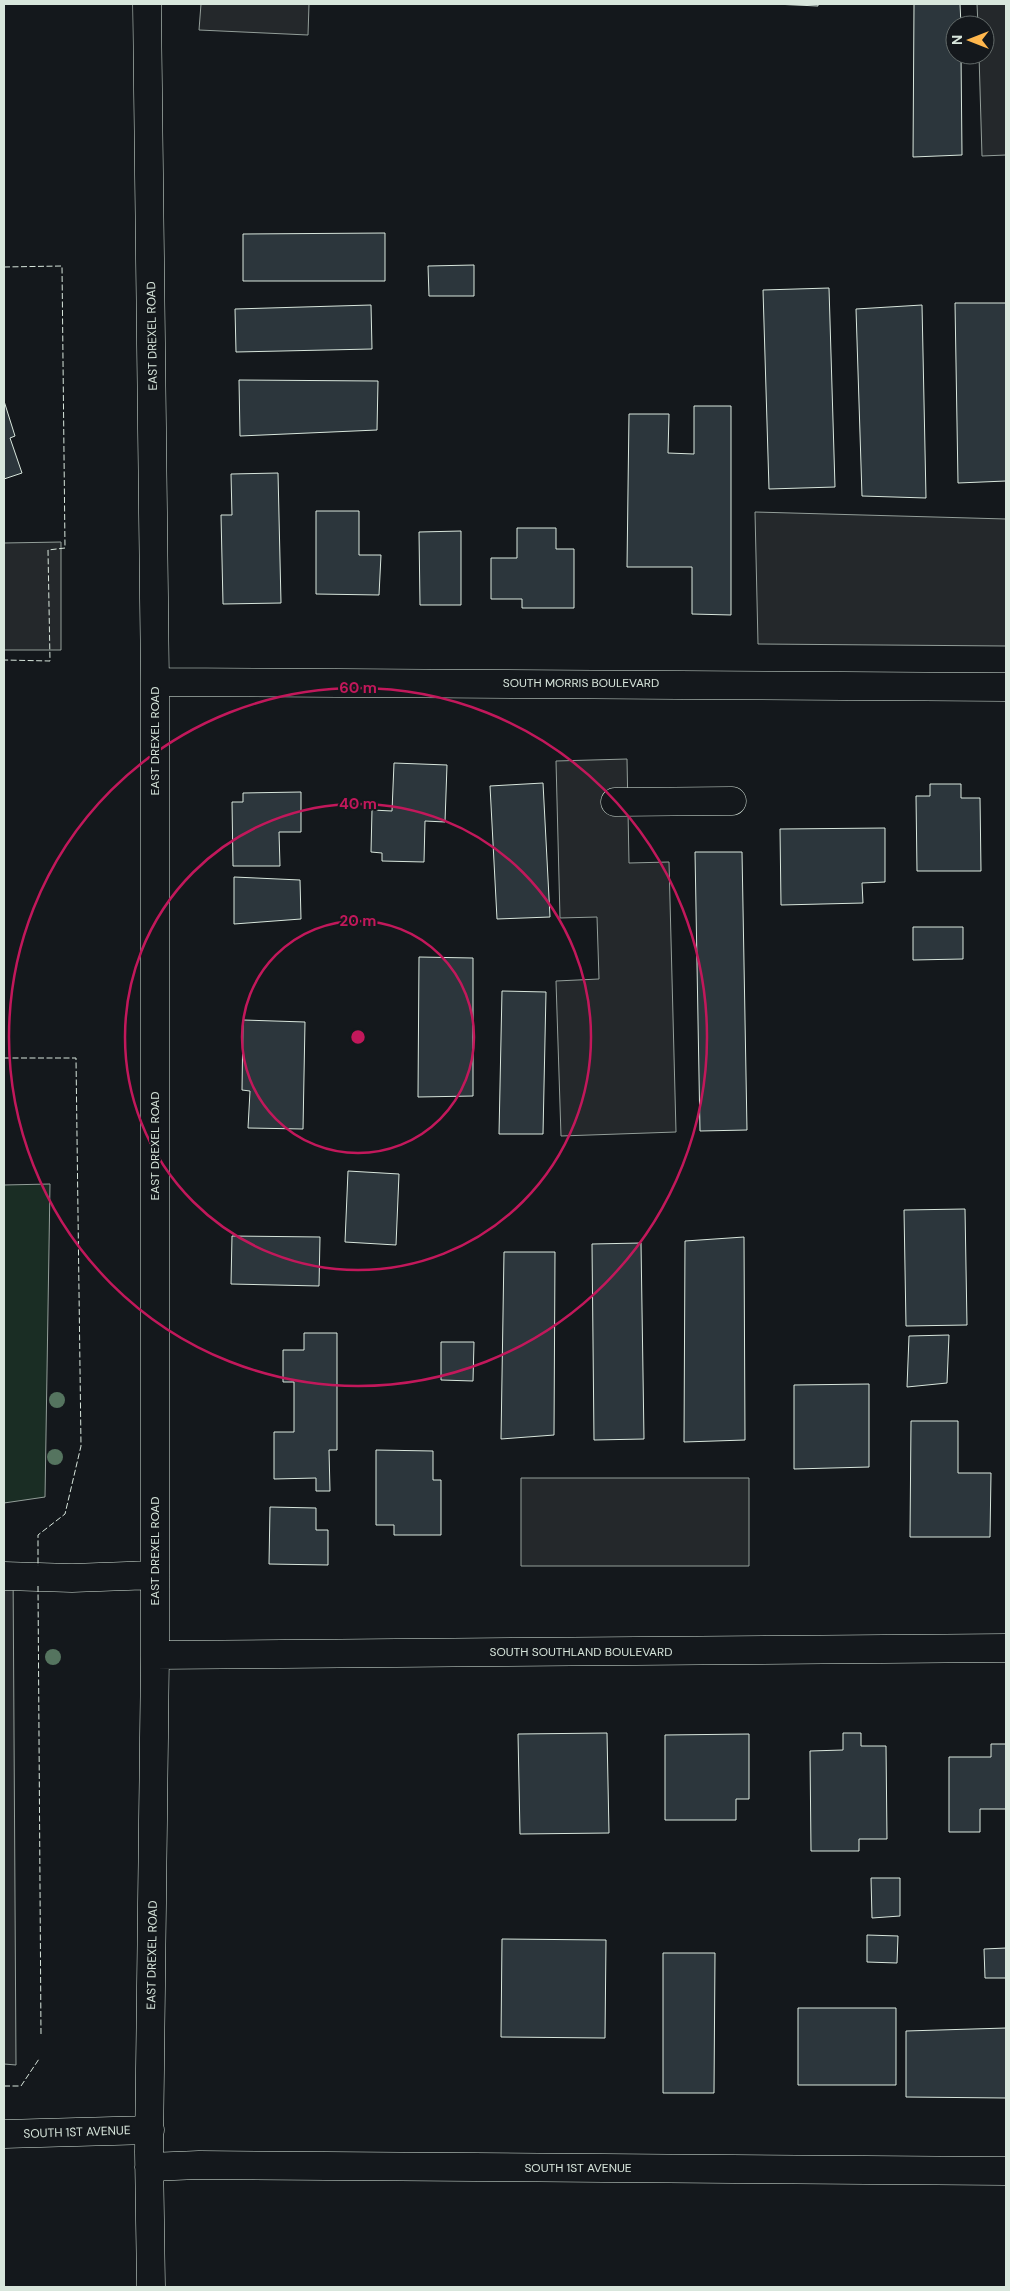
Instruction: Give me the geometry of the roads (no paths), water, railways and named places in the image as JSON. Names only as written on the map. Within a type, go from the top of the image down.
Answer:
[{"type":"street","name":"EAST DREXEL ROAD","points":[[147,4],[155,682],[155,1655],[149,2166],[151,2287]]},
{"type":"street","name":"SOUTH MORRIS BOULEVARD","points":[[155,682],[1006,687]]},
{"type":"street","points":[[615,802],[732,801]]},
{"type":"street","points":[[4,1576],[72,1578],[155,1575]]},
{"type":"street","name":"SOUTH SOUTHLAND BOULEVARD","points":[[155,1655],[1006,1648]]},
{"type":"street","name":"SOUTH 1ST AVENUE","points":[[4,2134],[150,2130]]},
{"type":"street","name":"SOUTH 1ST AVENUE","points":[[149,2166],[1006,2172]]}]
